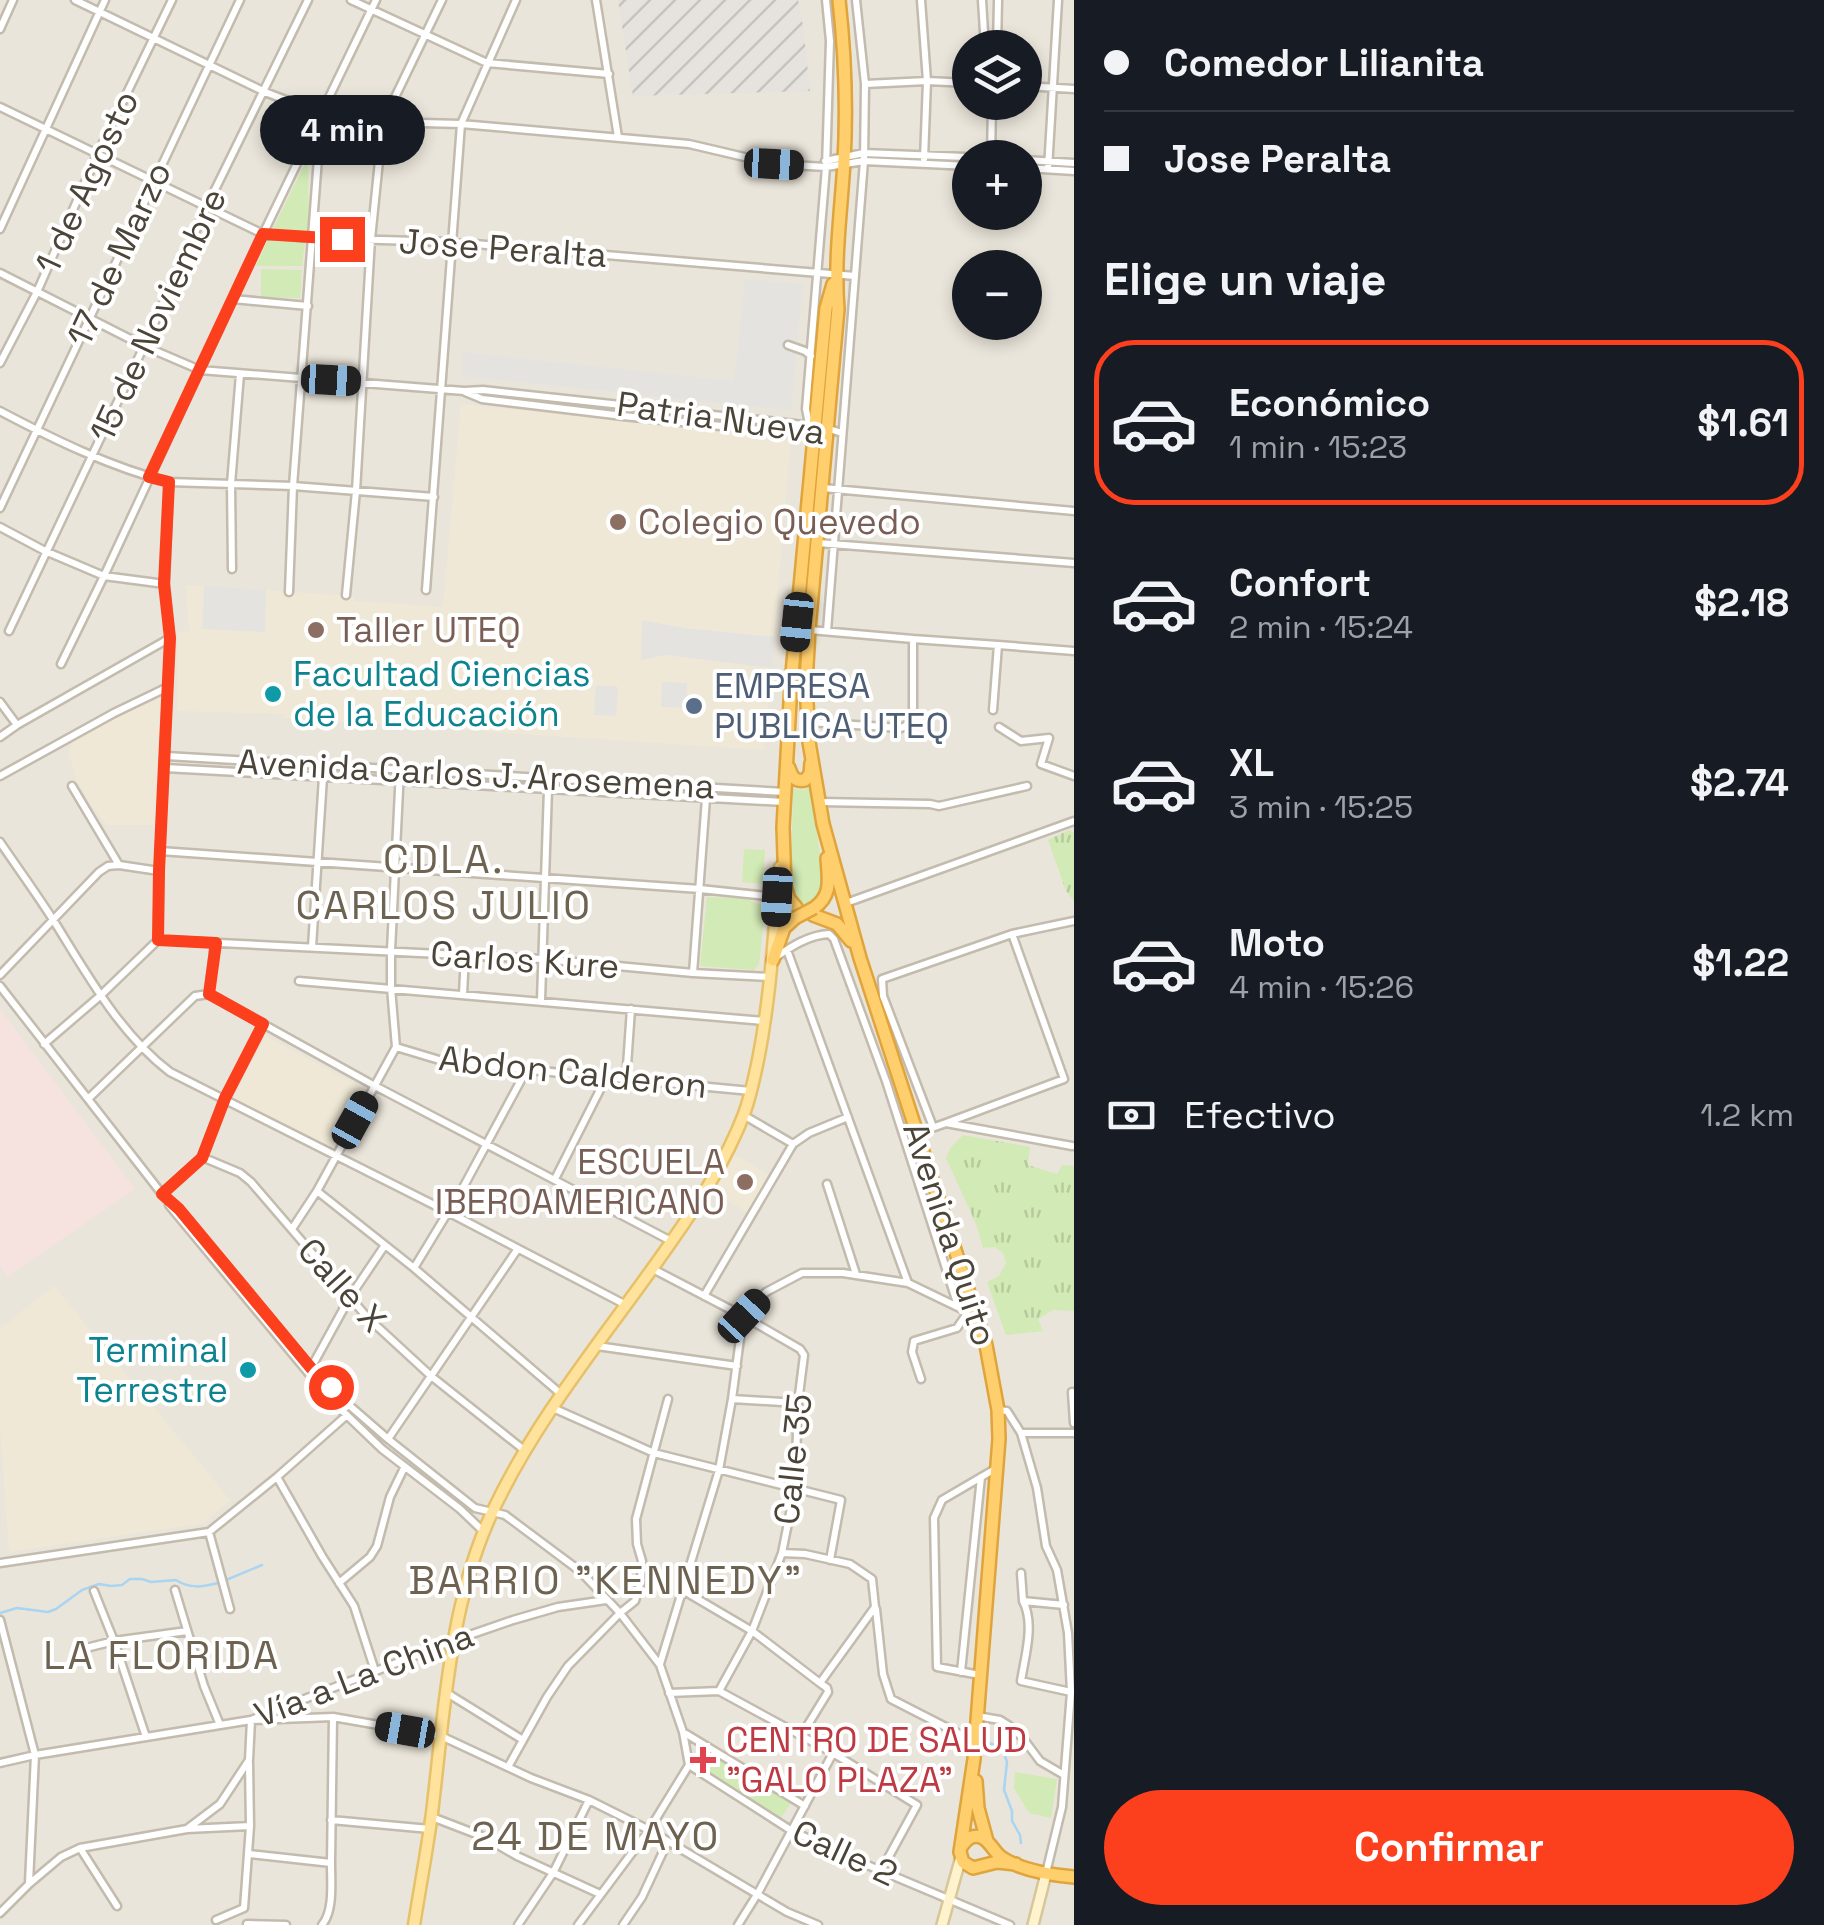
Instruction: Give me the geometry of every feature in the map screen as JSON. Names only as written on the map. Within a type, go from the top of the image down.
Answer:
[{"type":"highway","points":[[795,913],[786,886],[783,828],[790,712],[820,432],[838,309],[835,275],[844,160],[845,80],[839,0]]},
{"type":"highway","name":"Avenida Quito","points":[[820,432],[822,488],[809,630],[806,722],[823,824],[857,952],[994,1375],[998,1410],[974,1759],[961,1852]]},
{"type":"highway","points":[[788,759],[793,777],[805,780],[812,758]]},
{"type":"highway","points":[[813,912],[829,889],[823,824]]},
{"type":"highway","points":[[795,913],[813,912],[841,927],[857,952]]},
{"type":"highway","points":[[773,960],[784,928],[795,913]]},
{"type":"highway","name":"Avenida Quito","points":[[974,1759],[978,1808],[988,1843]]},
{"type":"highway","points":[[1016,1864],[973,1868],[964,1862],[961,1852],[972,1836],[1016,1864],[1046,1874],[1074,1877]]},
{"type":"highway","points":[[987,1864],[992,1855],[988,1843]]},
{"type":"main road","points":[[414,1925],[455,1640],[484,1532],[525,1451],[562,1394],[692,1214],[744,1115],[766,1021],[783,828]]},
{"type":"main road","points":[[942,1925],[961,1852]]},
{"type":"main road","points":[[1033,1925],[1046,1874]]},
{"type":"street","points":[[0,29],[13,0]]},
{"type":"street","points":[[75,0],[265,92],[322,114],[382,122],[462,124],[688,144],[766,162],[810,166],[864,157],[952,164]]},
{"type":"street","points":[[0,229],[105,0]]},
{"type":"street","name":"1 de Agosto","points":[[0,364],[172,0]]},
{"type":"street","name":"17 de Marzo","points":[[0,508],[240,0]]},
{"type":"street","name":"15 de Noviembre","points":[[9,631],[207,206],[308,0]]},
{"type":"street","points":[[351,0],[487,63],[609,74]]},
{"type":"street","points":[[60,664],[376,0]]},
{"type":"street","points":[[346,595],[382,122],[442,0]]},
{"type":"street","points":[[426,590],[462,124],[516,0]]},
{"type":"street","points":[[596,0],[618,137]]},
{"type":"street","points":[[820,432],[808,419],[806,409],[826,164],[830,41],[826,0]]},
{"type":"street","points":[[827,631],[864,157],[864,84],[856,0]]},
{"type":"street","points":[[921,0],[926,81],[924,160]]},
{"type":"street","points":[[982,0],[984,30]]},
{"type":"street","points":[[997,30],[998,0]]},
{"type":"street","points":[[1048,166],[1058,0]]},
{"type":"street","points":[[864,84],[952,82]]},
{"type":"street","points":[[1042,87],[1074,89]]},
{"type":"street","name":"Jose Peralta","points":[[0,107],[263,234],[451,242],[855,276]]},
{"type":"street","points":[[289,592],[293,486],[322,114]]},
{"type":"street","points":[[924,160],[952,159]]},
{"type":"street","points":[[1042,167],[1074,163]]},
{"type":"street","points":[[1042,164],[1074,171]]},
{"type":"street","name":"Patria Nueva","points":[[0,273],[200,370],[500,392],[842,434]]},
{"type":"street","points":[[233,300],[308,306]]},
{"type":"street","points":[[811,356],[788,346],[812,339]]},
{"type":"street","points":[[232,568],[231,484],[240,374]]},
{"type":"street","points":[[0,411],[92,455],[169,482],[293,486],[434,497]]},
{"type":"street","points":[[44,1044],[158,940],[170,638],[164,584],[169,482]]},
{"type":"street","points":[[822,488],[1074,511]]},
{"type":"street","points":[[0,527],[104,576],[164,584]]},
{"type":"street","points":[[817,542],[1074,563]]},
{"type":"street","points":[[809,630],[1074,651]]},
{"type":"street","points":[[0,737],[170,638]]},
{"type":"street","points":[[806,722],[906,726],[913,712],[913,639]]},
{"type":"street","points":[[993,710],[998,645]]},
{"type":"street","points":[[0,776],[114,712],[168,687]]},
{"type":"street","points":[[0,702],[17,725]]},
{"type":"street","points":[[999,726],[1021,742],[1049,738],[1042,764],[1074,776]]},
{"type":"street","name":"Avenida Carlos J. Arosemena","points":[[166,756],[786,797]]},
{"type":"street","name":"Avenida Carlos J. Arosemena","points":[[165,768],[706,798],[786,797]]},
{"type":"street","points":[[292,1229],[396,1047],[391,950],[400,770]]},
{"type":"street","points":[[312,947],[323,777]]},
{"type":"street","points":[[72,786],[119,866]]},
{"type":"street","points":[[819,802],[939,806],[1027,786]]},
{"type":"street","points":[[541,1000],[548,789]]},
{"type":"street","points":[[692,974],[706,798]]},
{"type":"street","points":[[844,904],[1072,821]]},
{"type":"street","points":[[0,842],[100,996],[160,1065],[176,1077],[225,1098],[627,1306]]},
{"type":"street","points":[[160,851],[700,888],[777,897]]},
{"type":"street","points":[[0,976],[108,866],[159,871]]},
{"type":"street","points":[[933,1127],[880,981],[1012,934],[1074,921]]},
{"type":"street","points":[[918,1133],[1064,1079],[1012,934]]},
{"type":"street","points":[[773,960],[806,940],[832,936],[886,1081],[958,1307]]},
{"type":"street","name":"Carlos Kure","points":[[158,940],[391,950],[771,978]]},
{"type":"street","points":[[209,994],[216,943]]},
{"type":"street","points":[[786,950],[908,1283]]},
{"type":"street","points":[[839,952],[857,952]]},
{"type":"street","points":[[463,994],[465,955]]},
{"type":"street","points":[[299,981],[766,1021]]},
{"type":"street","points":[[0,986],[174,1212],[308,1374],[404,1468],[484,1532]]},
{"type":"street","points":[[88,1099],[196,996],[209,994],[374,1086],[672,1242]]},
{"type":"street","points":[[626,1080],[631,1008]]},
{"type":"street","points":[[162,1194],[202,1158],[225,1098],[263,1024]]},
{"type":"street","name":"Abdon Calderon","points":[[396,1047],[446,1062],[751,1091]]},
{"type":"street","points":[[414,1268],[527,1069]]},
{"type":"street","points":[[554,1179],[606,1078]]},
{"type":"street","points":[[744,1115],[794,1144]]},
{"type":"street","points":[[704,1296],[794,1144],[848,1116]]},
{"type":"street","points":[[946,1123],[1072,1146]]},
{"type":"street","name":"Calle X","points":[[202,1158],[245,1176],[367,1317],[431,1376],[525,1451]]},
{"type":"street","points":[[827,1184],[856,1274]]},
{"type":"street","points":[[317,1191],[562,1394]]},
{"type":"street","points":[[162,1194],[179,1209],[311,1368],[388,1440],[475,1508],[505,1515],[580,1571],[620,1612],[660,1665],[683,1732],[689,1765],[649,1830],[580,1922],[592,1925]]},
{"type":"street","points":[[311,1368],[350,1297],[385,1245]]},
{"type":"street","points":[[388,1440],[517,1250]]},
{"type":"street","points":[[653,1269],[744,1316]]},
{"type":"street","points":[[660,1665],[719,1470],[744,1316],[766,1292],[802,1272],[856,1274],[908,1283],[972,1310],[957,1328],[914,1341],[912,1352],[921,1379]]},
{"type":"street","name":"Calle 35","points":[[719,1691],[752,1632],[782,1552],[795,1488],[798,1403],[804,1366],[800,1349],[744,1316]]},
{"type":"street","points":[[597,1346],[736,1366]]},
{"type":"street","points":[[1072,1392],[1074,1422]]},
{"type":"street","points":[[508,1767],[568,1666],[620,1612],[635,1602],[642,1561],[636,1518],[668,1399]]},
{"type":"street","points":[[732,1399],[798,1403]]},
{"type":"street","points":[[553,1408],[654,1453],[841,1500],[830,1560]]},
{"type":"street","points":[[998,1410],[1007,1410],[1021,1433],[1040,1501],[1046,1546],[1057,1570],[1064,1605],[1072,1692],[1062,1807],[1046,1874]]},
{"type":"street","points":[[0,1564],[209,1532],[346,1415]]},
{"type":"street","points":[[1021,1433],[1074,1433]]},
{"type":"street","points":[[340,1583],[378,1546],[390,1496],[404,1468]]},
{"type":"street","points":[[980,1675],[937,1667],[934,1518],[942,1500],[996,1468]]},
{"type":"street","points":[[277,1477],[354,1606],[376,1671]]},
{"type":"street","points":[[961,1672],[981,1477]]},
{"type":"street","points":[[209,1532],[230,1610]]},
{"type":"street","points":[[782,1552],[850,1564],[872,1580],[883,1674],[890,1698],[975,1742]]},
{"type":"street","points":[[1021,1573],[1028,1630],[1021,1680],[1072,1692]]},
{"type":"street","points":[[175,1590],[220,1725]]},
{"type":"street","points":[[94,1591],[146,1737]]},
{"type":"street","points":[[684,1591],[752,1632],[827,1688],[802,1736]]},
{"type":"street","name":"Vía a La China","points":[[0,1763],[251,1720],[513,1620],[608,1599]]},
{"type":"street","points":[[1023,1601],[1064,1605]]},
{"type":"street","points":[[820,1683],[876,1608]]},
{"type":"street","points":[[0,1621],[35,1755],[29,1884]]},
{"type":"street","points":[[78,1650],[186,1631]]},
{"type":"street","points":[[669,1693],[719,1691],[917,1805],[881,1871]]},
{"type":"street","points":[[447,1692],[523,1740]]},
{"type":"street","points":[[976,1716],[1008,1725],[1040,1761],[1064,1775]]},
{"type":"street","points":[[326,1924],[332,1863],[333,1718]]},
{"type":"street","points":[[286,1925],[247,1924],[244,1908],[251,1720],[333,1718],[441,1736],[649,1830],[787,1912],[818,1925]]},
{"type":"street","name":"Calle 2","points":[[683,1732],[805,1806]]},
{"type":"street","points":[[738,1925],[833,1754]]},
{"type":"street","points":[[188,1828],[220,1804],[249,1760]]},
{"type":"street","name":"Calle 2","points":[[689,1765],[792,1831],[1010,1925]]},
{"type":"street","points":[[518,1925],[553,1873],[588,1800]]},
{"type":"street","points":[[331,1820],[431,1823],[484,1836],[517,1856],[600,1894]]},
{"type":"street","points":[[0,1913],[61,1858],[80,1848],[188,1828],[250,1826]]},
{"type":"street","points":[[623,1925],[642,1897],[668,1842]]},
{"type":"street","points":[[80,1848],[117,1906]]},
{"type":"street","points":[[249,1854],[332,1863]]},
{"type":"street","points":[[216,1920],[244,1908]]},
{"type":"shaded area","points":[[0,0],[1074,0],[1074,1925],[0,1925]]},
{"type":"shaded area","points":[[618,0],[798,0],[810,91],[633,96]]},
{"type":"shaded area","points":[[745,279],[803,284],[791,410],[633,395],[632,388],[618,387],[614,392],[461,376],[463,352],[734,381]]},
{"type":"shaded area","points":[[461,404],[791,438],[764,750],[284,718],[284,714],[177,711],[177,632],[189,631],[186,585],[354,596],[354,601],[443,607]]},
{"type":"shaded area","points":[[204,586],[266,590],[265,632],[202,629]]},
{"type":"shaded area","points":[[642,620],[775,637],[771,668],[665,655],[641,660]]},
{"type":"shaded area","points":[[662,682],[687,683],[686,708],[661,707]]},
{"type":"shaded area","points":[[596,685],[618,687],[616,716],[594,715]]},
{"type":"shaded area","points":[[161,697],[154,825],[107,825],[74,774],[69,750],[72,742]]},
{"type":"shaded area","points":[[0,1009],[135,1189],[7,1277],[0,1265]]},
{"type":"shaded area","points":[[266,1036],[368,1092],[335,1152],[232,1100]]},
{"type":"shaded area","name":"ESCUELA IBEROAMERICANO","points":[[733,1154],[772,1177],[750,1214],[725,1199],[728,1193],[718,1186]]},
{"type":"shaded area","points":[[54,1286],[230,1500],[204,1523],[9,1552],[0,1424],[0,1329]]},
{"type":"green space","points":[[308,157],[309,233],[273,229]]},
{"type":"green space","points":[[268,239],[305,242],[302,266],[256,266]]},
{"type":"green space","points":[[261,269],[302,270],[300,298],[261,297]]},
{"type":"green space","points":[[810,785],[825,887],[820,898],[807,907],[796,900],[791,887],[793,788]]},
{"type":"green space","points":[[1069,830],[1074,833],[1074,901],[1066,891],[1048,840]]},
{"type":"green space","points":[[744,849],[765,850],[763,884],[742,882]]},
{"type":"green space","points":[[707,897],[746,899],[765,909],[759,964],[754,970],[700,966]]},
{"type":"green space","points":[[963,1135],[1030,1147],[1028,1165],[1057,1174],[1062,1165],[1074,1166],[1074,1311],[1053,1310],[1038,1319],[1043,1331],[1006,1335],[987,1282],[999,1276],[1006,1263],[1003,1253],[995,1247],[983,1248],[946,1158]]},
{"type":"green space","points":[[714,1752],[791,1803],[780,1819],[703,1768]]},
{"type":"green space","points":[[1015,1772],[1057,1779],[1051,1818],[1029,1813],[1014,1788]]},
{"type":"waterway","points":[[226,1580],[262,1565]]},
{"type":"waterway","points":[[0,1613],[17,1608],[48,1612],[82,1590],[99,1584],[122,1585],[130,1579],[176,1580],[196,1586],[218,1583]]},
{"type":"waterway","points":[[985,1742],[1004,1753],[1004,1790],[1021,1843]]},
{"type":"place","name":"Colegio Quevedo","points":[[618,522]]},
{"type":"place","name":"Taller UTEQ","points":[[316,630]]},
{"type":"place","name":"Facultad Ciencias de la Educación","points":[[273,694]]},
{"type":"place","name":"EMPRESA PUBLICA UTEQ","points":[[694,706]]},
{"type":"place","name":"ESCUELA IBEROAMERICANO","points":[[745,1182]]},
{"type":"place","name":"Terminal Terrestre","points":[[248,1370]]},
{"type":"place","name":"CENTRO DE SALUD \"GALO PLAZA\"","points":[[703,1760]]},
{"type":"district","name":"CDLA. CARLOS JULIO","points":[[444,882]]},
{"type":"district","name":"BARRIO \"KENNEDY\"","points":[[606,1580]]},
{"type":"district","name":"LA FLORIDA","points":[[162,1655]]},
{"type":"district","name":"24 DE MAYO","points":[[596,1836]]},
{"type":"route","points":[[331,1387],[162,1194],[202,1158],[225,1098],[263,1024],[209,994],[216,943],[158,940],[170,638],[164,584],[169,482],[149,477],[263,234],[342,239]]}]
